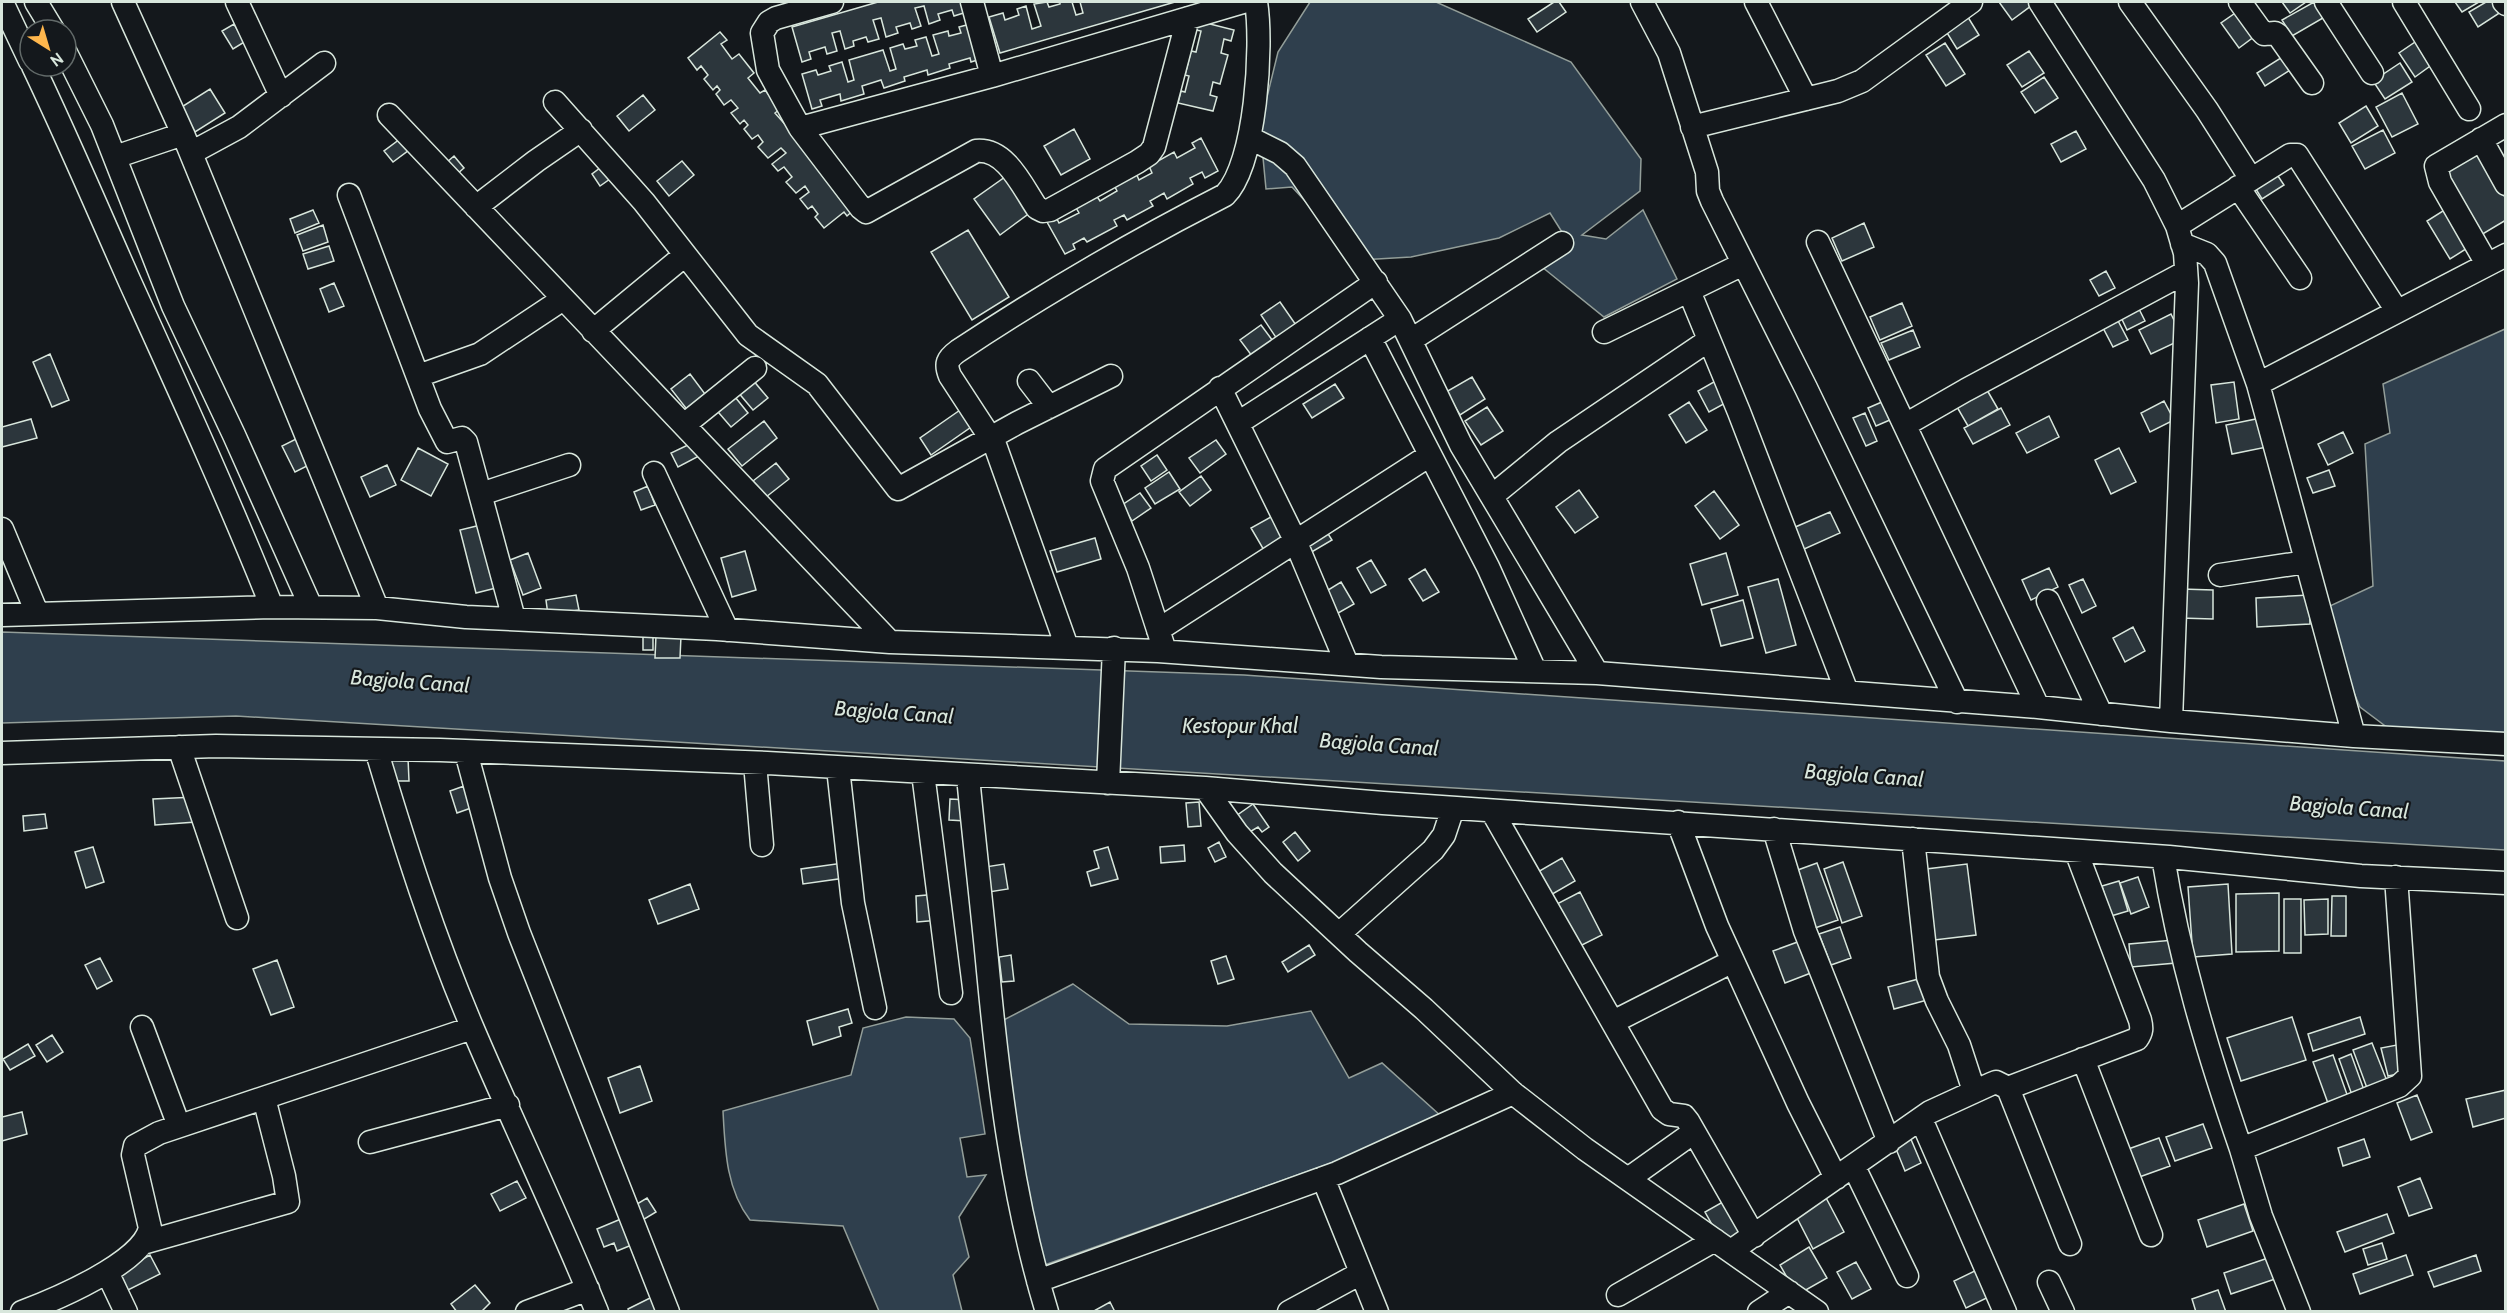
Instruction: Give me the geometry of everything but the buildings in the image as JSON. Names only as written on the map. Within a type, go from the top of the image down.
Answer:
[{"type":"street","points":[[36,2],[46,18]]},
{"type":"street","points":[[123,2],[187,144],[377,608]]},
{"type":"street","points":[[237,2],[281,96]]},
{"type":"street","points":[[832,2],[776,18],[769,22],[762,33],[768,70],[800,128],[866,212],[976,151],[987,150],[1002,158],[1037,208],[1043,211],[1050,210],[1137,162],[1149,154],[1154,147],[1188,18]]},
{"type":"street","points":[[972,2],[992,76]]},
{"type":"street","points":[[800,128],[992,76],[1244,2]]},
{"type":"street","points":[[1067,647],[991,438],[950,376],[946,366],[949,357],[1062,284],[1225,195],[1232,188],[1239,175],[1250,138],[1259,48],[1256,2]]},
{"type":"street","points":[[1642,2],[1669,53],[1707,172],[1708,191],[1806,388],[1957,702]]},
{"type":"street","points":[[1756,2],[1806,99]]},
{"type":"street","points":[[1692,127],[1839,91],[1862,81],[1945,9],[1971,2]]},
{"type":"street","points":[[2040,2],[2154,180],[2180,235],[2186,272],[2171,721]]},
{"type":"street","points":[[2130,2],[2208,110],[2245,184],[2300,278]]},
{"type":"street","points":[[2240,2],[2264,34],[2278,35],[2312,84]]},
{"type":"street","points":[[2326,2],[2372,73]]},
{"type":"street","points":[[2404,2],[2469,109]]},
{"type":"street","points":[[2,3],[18,36]]},
{"type":"street","points":[[115,157],[187,144],[238,127],[324,63]]},
{"type":"street","points":[[78,76],[96,110],[173,306],[311,607]]},
{"type":"street","points":[[39,78],[78,159],[129,279],[230,502],[272,607]]},
{"type":"street","points":[[555,102],[615,167],[748,335],[817,384],[898,489],[1111,376]]},
{"type":"street","points":[[389,115],[890,642]]},
{"type":"street","points":[[2258,384],[2496,260],[2440,182],[2436,166],[2505,124]]},
{"type":"street","points":[[476,207],[581,130]]},
{"type":"street","points":[[1250,138],[1280,153],[1295,166],[1377,282],[1411,340],[1461,445],[1597,673]]},
{"type":"street","points":[[2481,139],[2505,184]]},
{"type":"street","points":[[2180,235],[2245,184],[2290,155],[2297,155],[2397,311]]},
{"type":"street","points":[[349,195],[445,440],[450,442],[464,439],[514,619]]},
{"type":"street","points":[[2180,235],[2207,254],[2215,263],[2258,384],[2354,736]]},
{"type":"street","points":[[1818,242],[2038,707]]},
{"type":"street","points":[[1411,340],[1562,243]]},
{"type":"street","points":[[593,331],[686,255]]},
{"type":"street","points":[[1604,332],[1743,264]]},
{"type":"street","points":[[1905,425],[2186,272]]},
{"type":"street","points":[[1161,641],[1138,568],[1101,477],[1105,469],[1377,282]]},
{"type":"street","points":[[1689,291],[1739,411],[1847,692]]},
{"type":"street","points":[[418,376],[480,354],[563,299]]},
{"type":"street","points":[[1238,423],[1400,319]]},
{"type":"street","points":[[1370,338],[1488,567],[1535,671]]},
{"type":"street","points":[[1492,496],[1558,442],[1709,340]]},
{"type":"street","points":[[684,426],[755,368]]},
{"type":"street","points":[[1029,381],[1049,407]]},
{"type":"street","points":[[1220,388],[1295,541],[1347,664]]},
{"type":"street","points":[[1161,641],[1295,541],[1430,455]]},
{"type":"street","points":[[481,494],[569,465]]},
{"type":"street","points":[[654,473],[727,630]]},
{"type":"street","points":[[2,529],[37,613]]},
{"type":"street","points":[[2220,575],[2306,562]]},
{"type":"street","points":[[2048,601],[2101,714]]},
{"type":"street","points":[[2,615],[272,607],[377,608],[466,616],[727,630],[890,642],[1114,648],[1161,641],[1347,664],[1597,673],[2038,707],[2354,736],[2505,744]]},
{"type":"street","points":[[1108,783],[1114,648]]},
{"type":"street","points":[[179,747],[237,918]]},
{"type":"street","points":[[2,753],[179,747],[376,749],[755,763],[1204,788],[1492,811],[1678,822],[2163,857],[2396,877],[2505,883]]},
{"type":"street","points":[[376,749],[404,843],[472,1028],[558,1216],[597,1311]]},
{"type":"street","points":[[466,752],[500,878],[519,933],[668,1311]]},
{"type":"street","points":[[755,763],[762,844]]},
{"type":"street","points":[[838,768],[853,903],[875,1008]]},
{"type":"street","points":[[923,773],[951,993]]},
{"type":"street","points":[[968,776],[993,1031],[1006,1137],[1031,1257],[1047,1311]]},
{"type":"street","points":[[1204,788],[1237,833],[1273,873],[1513,1093],[1585,1149],[1817,1311]]},
{"type":"street","points":[[1339,934],[1433,850],[1444,835],[1453,808]]},
{"type":"street","points":[[1492,811],[1662,1109],[1669,1114],[1684,1116],[1754,1236]]},
{"type":"street","points":[[1678,822],[1717,927],[1733,961],[1845,1173],[1907,1276]]},
{"type":"street","points":[[1774,829],[1805,931],[1889,1142]]},
{"type":"street","points":[[1913,839],[1928,977],[1959,1045],[1974,1091]]},
{"type":"street","points":[[2008,1088],[2137,1039],[2142,1029],[2076,851]]},
{"type":"street","points":[[2163,857],[2185,967],[2209,1054],[2261,1215],[2299,1311]]},
{"type":"street","points":[[2241,1149],[2399,1086],[2410,1076],[2396,877]]},
{"type":"street","points":[[1613,1022],[1733,961]]},
{"type":"street","points":[[142,1027],[178,1126]]},
{"type":"street","points":[[22,1311],[73,1291],[107,1272],[149,1236],[150,1228],[133,1155],[135,1146],[178,1126],[472,1028]]},
{"type":"street","points":[[2083,1059],[2151,1235]]},
{"type":"street","points":[[1618,1295],[1723,1246],[1754,1236],[1921,1119],[1949,1102],[1996,1082],[2008,1088],[2070,1244]]},
{"type":"street","points":[[1038,1281],[1323,1178],[1513,1093]]},
{"type":"street","points":[[143,1243],[288,1202],[284,1176],[264,1098]]},
{"type":"street","points":[[370,1142],[508,1105]]},
{"type":"street","points":[[1921,1119],[2005,1311]]},
{"type":"street","points":[[1628,1179],[1694,1132]]},
{"type":"street","points":[[1323,1178],[1377,1311]]},
{"type":"street","points":[[107,1272],[126,1311]]},
{"type":"street","points":[[1289,1311],[1361,1273]]},
{"type":"street","points":[[2049,1282],[2063,1311]]},
{"type":"street","points":[[526,1311],[588,1289]]},
{"type":"street","points":[[1759,1311],[1789,1292]]},
{"type":"water","points":[[1310,2],[1436,2],[1571,62],[1641,159],[1640,191],[1582,235],[1606,239],[1643,210],[1677,279],[1604,317],[1542,267],[1567,240],[1550,213],[1499,238],[1411,257],[1360,260],[1292,187],[1266,189],[1260,126],[1278,52]]},
{"type":"water","points":[[2505,329],[2505,737],[2396,734],[2360,707],[2319,611],[2373,586],[2365,444],[2390,433],[2383,384]]},
{"type":"water","name":"Kestopur Khal","points":[[2,632],[1244,675],[2505,761],[2505,850],[236,716],[2,723]]},
{"type":"water","points":[[1073,984],[1129,1024],[1227,1026],[1311,1011],[1349,1078],[1382,1063],[1442,1117],[1351,1156],[1039,1267],[996,1024]]},
{"type":"water","points":[[906,1017],[954,1019],[970,1038],[985,1134],[960,1138],[967,1177],[986,1175],[959,1217],[969,1257],[953,1275],[962,1311],[879,1311],[843,1226],[750,1220],[736,1195],[728,1168],[723,1111],[851,1075],[863,1028]]},
{"type":"water label","name":"Bagjola Canal","points":[[410,681]]},
{"type":"water label","name":"Bagjola Canal","points":[[894,712]]},
{"type":"water label","name":"Bagjola Canal","points":[[1379,744]]},
{"type":"water label","name":"Bagjola Canal","points":[[1864,775]]},
{"type":"water label","name":"Bagjola Canal","points":[[2349,807]]}]
